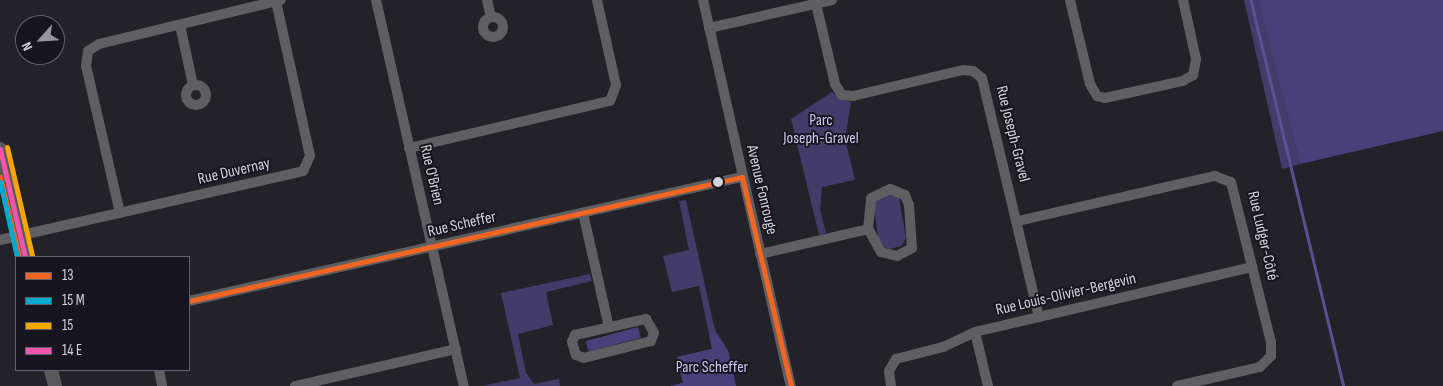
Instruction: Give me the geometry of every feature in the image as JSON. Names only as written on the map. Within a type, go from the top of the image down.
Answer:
[{"type":"street","name":"Rue O'Brien","points":[[376,0],[464,386]]},
{"type":"street","points":[[487,0],[491,17]]},
{"type":"street","points":[[410,148],[610,101],[616,85],[597,0]]},
{"type":"street","name":"Avenue Fonrouge","points":[[703,0],[791,386]]},
{"type":"street","points":[[709,28],[832,0]]},
{"type":"street","points":[[1070,0],[1090,84],[1097,96],[1105,98],[1183,81],[1193,75],[1196,59],[1182,0]]},
{"type":"street","points":[[120,213],[85,58],[88,50],[99,44],[279,1]]},
{"type":"street","name":"Rue Duvernay","points":[[0,240],[299,173],[308,165],[310,156],[279,1]]},
{"type":"street","name":"Rue Joseph-Gravel","points":[[816,4],[833,80],[842,95],[853,96],[963,70],[980,75],[986,87],[1039,317]]},
{"type":"street","points":[[180,25],[194,85]]},
{"type":"street","points":[[0,149],[17,236],[19,256]]},
{"type":"street","name":"Rue Ludger-Côté","points":[[1018,222],[1215,176],[1224,176],[1235,188],[1272,346],[1269,361],[1260,367],[1177,386]]},
{"type":"street","points":[[0,177],[25,256]]},
{"type":"street","name":"Rue Scheffer","points":[[190,301],[742,177]]},
{"type":"street","points":[[890,189],[905,195],[909,205],[911,250],[897,256],[884,254],[868,229],[869,204],[874,195],[890,189]]},
{"type":"street","points":[[583,213],[609,327]]},
{"type":"street","points":[[760,254],[868,229]]},
{"type":"street","name":"Rue Louis-Olivier-Bergevin","points":[[891,386],[891,365],[898,358],[946,346],[975,332],[1253,268]]},
{"type":"street","points":[[646,319],[652,326],[654,337],[650,342],[584,358],[576,355],[573,336],[609,327],[646,319]]},
{"type":"street","points":[[975,332],[988,386]]},
{"type":"street","points":[[295,386],[456,349]]},
{"type":"street","points":[[44,371],[48,386]]},
{"type":"street","points":[[51,371],[55,386]]},
{"type":"street","points":[[159,371],[162,386]]},
{"type":"green space","points":[[1244,0],[1443,0],[1443,8],[1271,46],[1300,164],[1282,169]]},
{"type":"green space","points":[[1259,0],[1443,0],[1443,131],[1300,164]]},
{"type":"green space","name":"Parc Joseph-Gravel","points":[[832,92],[841,99],[851,102],[845,139],[855,180],[822,187],[820,209],[826,233],[819,235],[791,119]]},
{"type":"green space","points":[[890,194],[899,198],[906,238],[901,246],[890,249],[884,247],[878,237],[874,207],[875,201]]},
{"type":"green space","name":"Parc Scheffer","points":[[686,200],[714,326],[719,341],[722,341],[728,351],[736,386],[670,386],[683,383],[677,357],[712,349],[699,286],[672,292],[663,256],[689,250],[679,201]]},
{"type":"green space","points":[[590,274],[592,281],[546,292],[553,325],[518,334],[526,373],[534,384],[559,379],[560,386],[482,386],[520,378],[501,293]]},
{"type":"green space","points":[[638,327],[641,338],[589,352],[586,341]]},
{"type":"green space","points":[[717,333],[728,351],[736,386],[670,386],[683,383],[677,357],[712,349],[709,334]]},
{"type":"waterway","points":[[1251,0],[1344,386]]},
{"type":"transit line","name":"15","points":[[7,147],[32,255]]},
{"type":"transit line","points":[[0,149],[25,256]]},
{"type":"transit line","name":"13","points":[[0,177],[19,256]]},
{"type":"transit line","name":"13","points":[[190,301],[742,177],[791,386]]},
{"type":"transit line","points":[[0,182],[17,256]]}]
